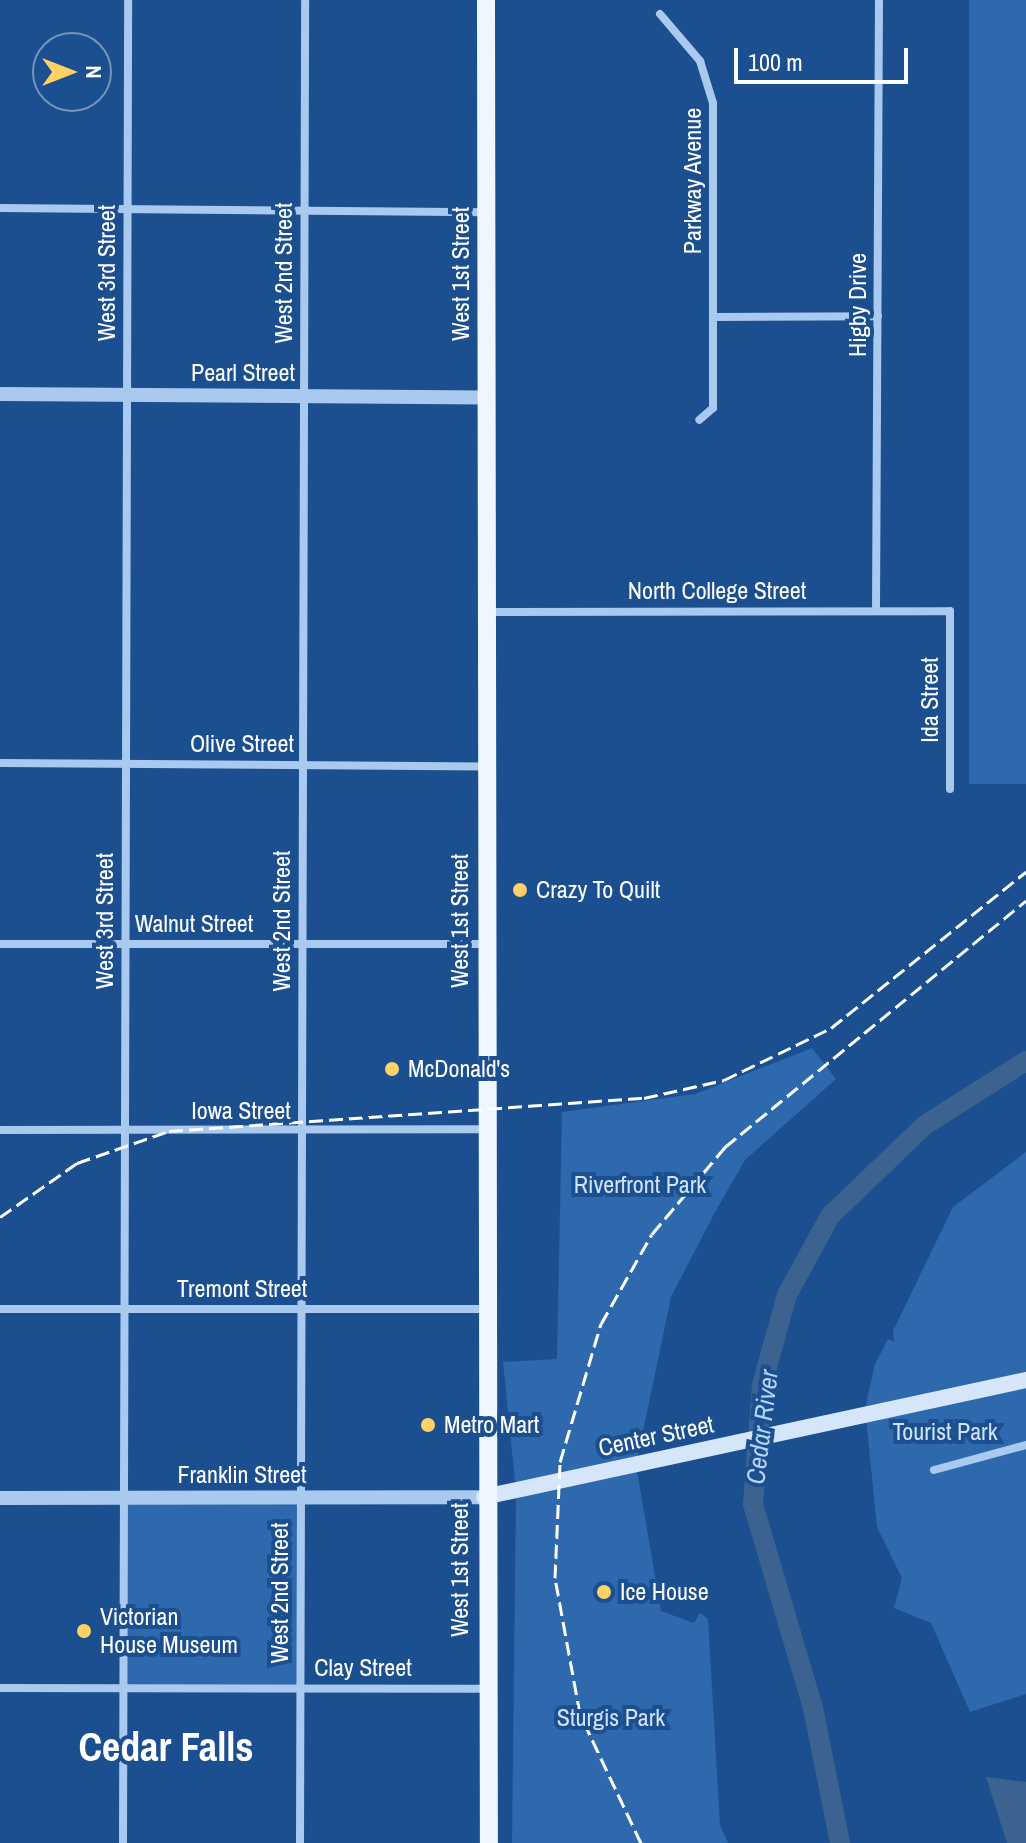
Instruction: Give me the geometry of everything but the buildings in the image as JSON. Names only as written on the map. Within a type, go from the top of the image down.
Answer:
[{"type":"main road","name":"West 1st Street","points":[[486,0],[482,1129],[485,1689],[489,1843]]},
{"type":"main road","name":"Center Street","points":[[484,1497],[1026,1380]]},
{"type":"street","name":"West 3rd Street","points":[[123,1843],[128,0]]},
{"type":"street","name":"West 2nd Street","points":[[300,1843],[305,0]]},
{"type":"street","name":"Higby Drive","points":[[876,611],[879,0]]},
{"type":"street","name":"Parkway Avenue","points":[[660,14],[691,48],[711,88],[713,408],[699,420]]},
{"type":"street","points":[[0,208],[484,212]]},
{"type":"street","points":[[713,317],[878,316]]},
{"type":"street","name":"Pearl Street","points":[[0,394],[485,397]]},
{"type":"street","name":"North College Street","points":[[483,612],[950,611]]},
{"type":"street","name":"Ida Street","points":[[950,611],[950,789]]},
{"type":"street","name":"Olive Street","points":[[0,763],[484,766]]},
{"type":"street","name":"Walnut Street","points":[[0,944],[484,944]]},
{"type":"street","name":"Iowa Street","points":[[0,1130],[482,1129]]},
{"type":"street","name":"Tremont Street","points":[[0,1309],[484,1309]]},
{"type":"street","points":[[934,1470],[1026,1445]]},
{"type":"street","name":"Franklin Street","points":[[0,1498],[484,1497]]},
{"type":"street","name":"Clay Street","points":[[0,1688],[485,1689]]},
{"type":"green space","points":[[969,0],[1026,0],[1026,784],[969,784]]},
{"type":"green space","points":[[812,1048],[836,1079],[745,1160],[714,1214],[671,1297],[636,1465],[661,1611],[694,1623],[700,1613],[708,1619],[720,1825],[728,1843],[512,1843],[516,1492],[503,1362],[557,1359],[562,1112],[695,1094]]},
{"type":"green space","name":"Tourist Park","points":[[1026,1152],[1026,1694],[970,1712],[931,1623],[894,1608],[902,1578],[877,1527],[865,1408],[875,1364],[888,1339],[894,1342],[893,1331],[953,1207]]},
{"type":"green space","points":[[124,1497],[301,1497],[301,1688],[124,1688]]},
{"type":"shaded area","points":[[986,1777],[1026,1782],[1026,1843],[1007,1843]]},
{"type":"waterway","name":"Cedar River","points":[[840,1843],[813,1708],[753,1504],[762,1385],[787,1295],[830,1216],[925,1125],[1026,1061]]},
{"type":"railway","points":[[0,1217],[77,1163],[169,1131],[644,1098],[724,1080],[831,1028],[1026,872]]},
{"type":"railway","points":[[641,1843],[580,1714],[555,1578],[560,1462],[601,1324],[652,1234],[725,1147],[1026,901]]},
{"type":"place","name":"Crazy To Quilt","points":[[520,890]]},
{"type":"place","name":"McDonald's","points":[[392,1069]]},
{"type":"place","name":"Metro Mart","points":[[428,1425]]},
{"type":"place","name":"Ice House","points":[[604,1592]]},
{"type":"place","name":"Victorian House Museum","points":[[84,1631]]},
{"type":"district","name":"Cedar Falls","points":[[166,1747]]},
{"type":"park label","name":"Riverfront Park","points":[[640,1185]]},
{"type":"park label","name":"Sturgis Park","points":[[611,1718]]}]
